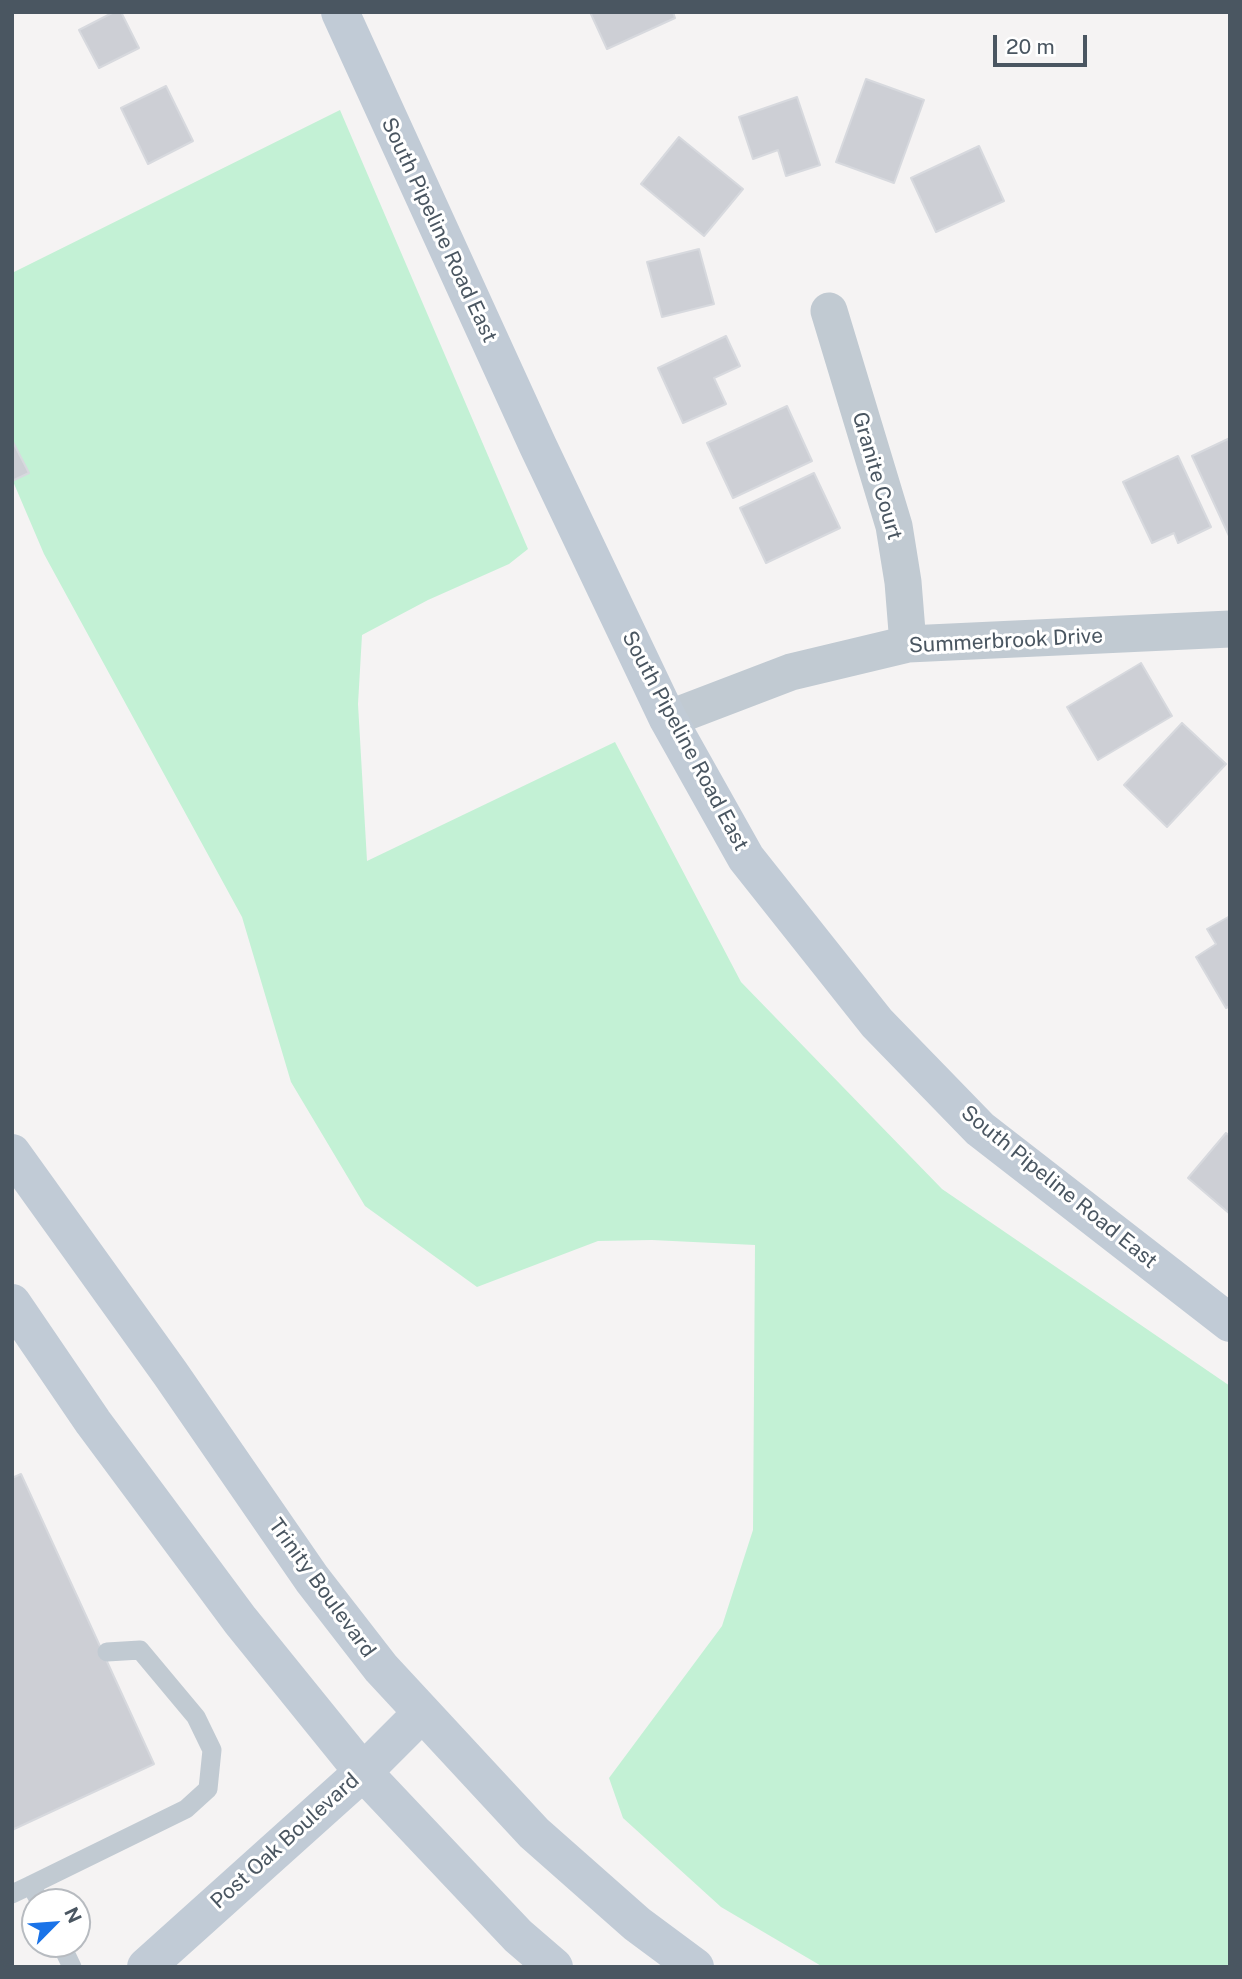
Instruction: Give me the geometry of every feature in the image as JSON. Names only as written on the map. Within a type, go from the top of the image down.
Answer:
[{"type":"street","name":"South Pipeline Road East","points":[[340,12],[538,446],[668,719],[746,858],[877,1023],[980,1129],[1230,1323]]},
{"type":"street","name":"Granite Court","points":[[829,311],[894,526],[903,582],[908,644]]},
{"type":"street","name":"Summerbrook Drive","points":[[668,719],[790,672],[908,644],[1230,629]]},
{"type":"street","name":"Trinity Boulevard","points":[[12,1153],[170,1373],[312,1579],[381,1668],[534,1833],[637,1924],[695,1967]]},
{"type":"street","points":[[12,1303],[93,1422],[232,1609],[363,1772],[518,1936],[554,1967]]},
{"type":"street","name":"Post Oak Boulevard","points":[[146,1967],[240,1879],[363,1772],[422,1713]]},
{"type":"lane","points":[[46,1888],[186,1809],[208,1789],[212,1750],[196,1717],[140,1650],[107,1652]]},
{"type":"green space","points":[[340,110],[528,549],[509,564],[428,600],[362,635],[358,704],[367,861],[615,742],[741,982],[942,1189],[1230,1386],[1230,1967],[823,1967],[721,1907],[623,1818],[609,1778],[722,1626],[753,1530],[755,1245],[652,1240],[598,1241],[477,1287],[365,1206],[291,1082],[242,917],[44,554],[12,479],[12,273]]},
{"type":"building","points":[[114,12],[121,12],[139,48],[99,68],[79,30]]},
{"type":"building","points":[[590,12],[673,12],[675,18],[607,49]]},
{"type":"building","points":[[866,79],[924,100],[894,183],[836,162]]},
{"type":"building","points":[[166,86],[193,141],[148,164],[121,108]]},
{"type":"building","points":[[797,97],[820,165],[786,176],[778,150],[753,159],[739,117]]},
{"type":"building","points":[[679,137],[743,189],[704,236],[641,184]]},
{"type":"building","points":[[979,146],[1004,201],[936,232],[911,178]]},
{"type":"building","points":[[699,249],[714,304],[662,317],[647,262]]},
{"type":"building","points":[[726,336],[740,366],[714,378],[726,404],[683,423],[658,368]]},
{"type":"building","points":[[787,406],[812,461],[733,498],[707,443]]},
{"type":"building","points":[[1230,438],[1230,538],[1192,456]]},
{"type":"building","points":[[12,440],[29,473],[12,481]]},
{"type":"building","points":[[1178,456],[1211,527],[1178,543],[1174,533],[1152,543],[1123,482]]},
{"type":"building","points":[[814,473],[840,528],[766,563],[740,508]]},
{"type":"building","points":[[1141,663],[1172,716],[1098,760],[1067,707]]},
{"type":"building","points":[[1182,723],[1226,764],[1167,827],[1124,785]]},
{"type":"building","points":[[1230,916],[1230,1006],[1226,1008],[1196,957],[1216,944],[1207,929]]},
{"type":"building","points":[[1226,1133],[1230,1136],[1230,1214],[1188,1178]]},
{"type":"building","points":[[21,1474],[154,1764],[12,1830],[12,1478]]}]
